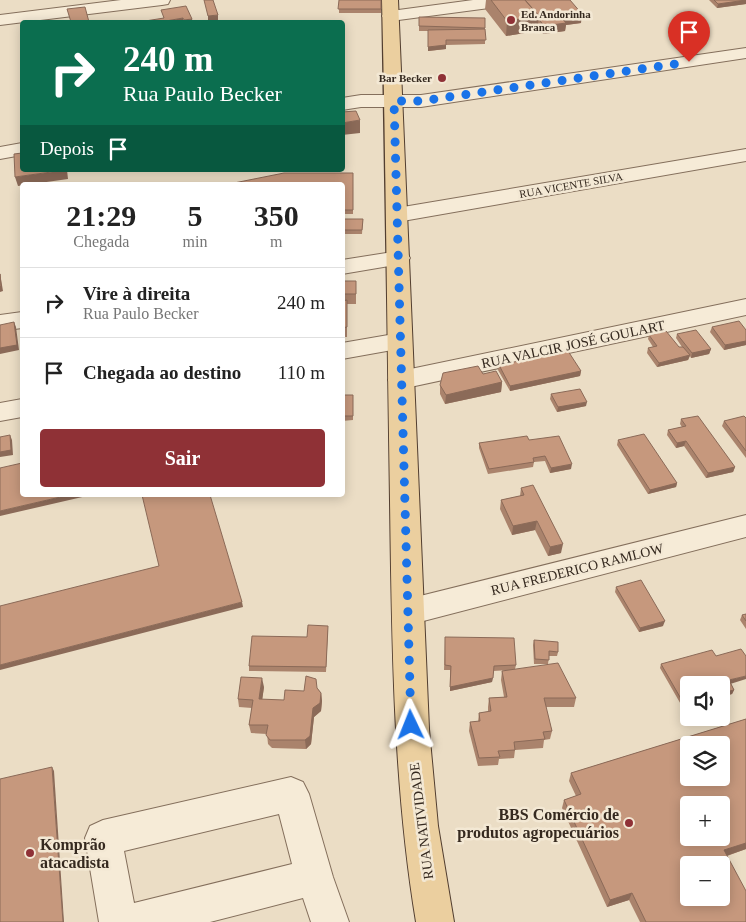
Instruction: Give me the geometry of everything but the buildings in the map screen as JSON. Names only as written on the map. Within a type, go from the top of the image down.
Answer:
[{"type":"main road","name":"RUA NATIVIDADE","points":[[390,8],[399,258],[411,725],[417,806],[435,922]]},
{"type":"street","points":[[0,20],[162,0]]},
{"type":"street","points":[[390,8],[511,0]]},
{"type":"street","points":[[345,104],[361,101],[421,101],[746,54]]},
{"type":"street","points":[[0,153],[20,149]]},
{"type":"street","name":"RUA VICENTE SILVA","points":[[397,215],[746,155]]},
{"type":"street","points":[[345,267],[399,258]]},
{"type":"street","name":"RUA VALCIR JOSÉ GOULART","points":[[401,380],[746,307]]},
{"type":"street","points":[[0,323],[20,320]]},
{"type":"street","points":[[345,350],[400,341]]},
{"type":"street","points":[[0,412],[20,408]]},
{"type":"street","name":"RUA FREDERICO RAMLOW","points":[[408,612],[746,526]]},
{"type":"street","points":[[118,922],[103,838],[291,794],[314,877],[330,922]]},
{"type":"street","points":[[135,922],[314,877]]},
{"type":"place","name":"Ed. Andorinha Branca","points":[[511,20]]},
{"type":"place","name":"Bar Becker","points":[[442,78]]},
{"type":"place","name":"BBS Comércio de produtos agropecuários","points":[[629,823]]},
{"type":"place","name":"Komprão atacadista","points":[[30,853]]},
{"type":"route","points":[[411,725],[394,101],[421,101],[689,62]]}]
